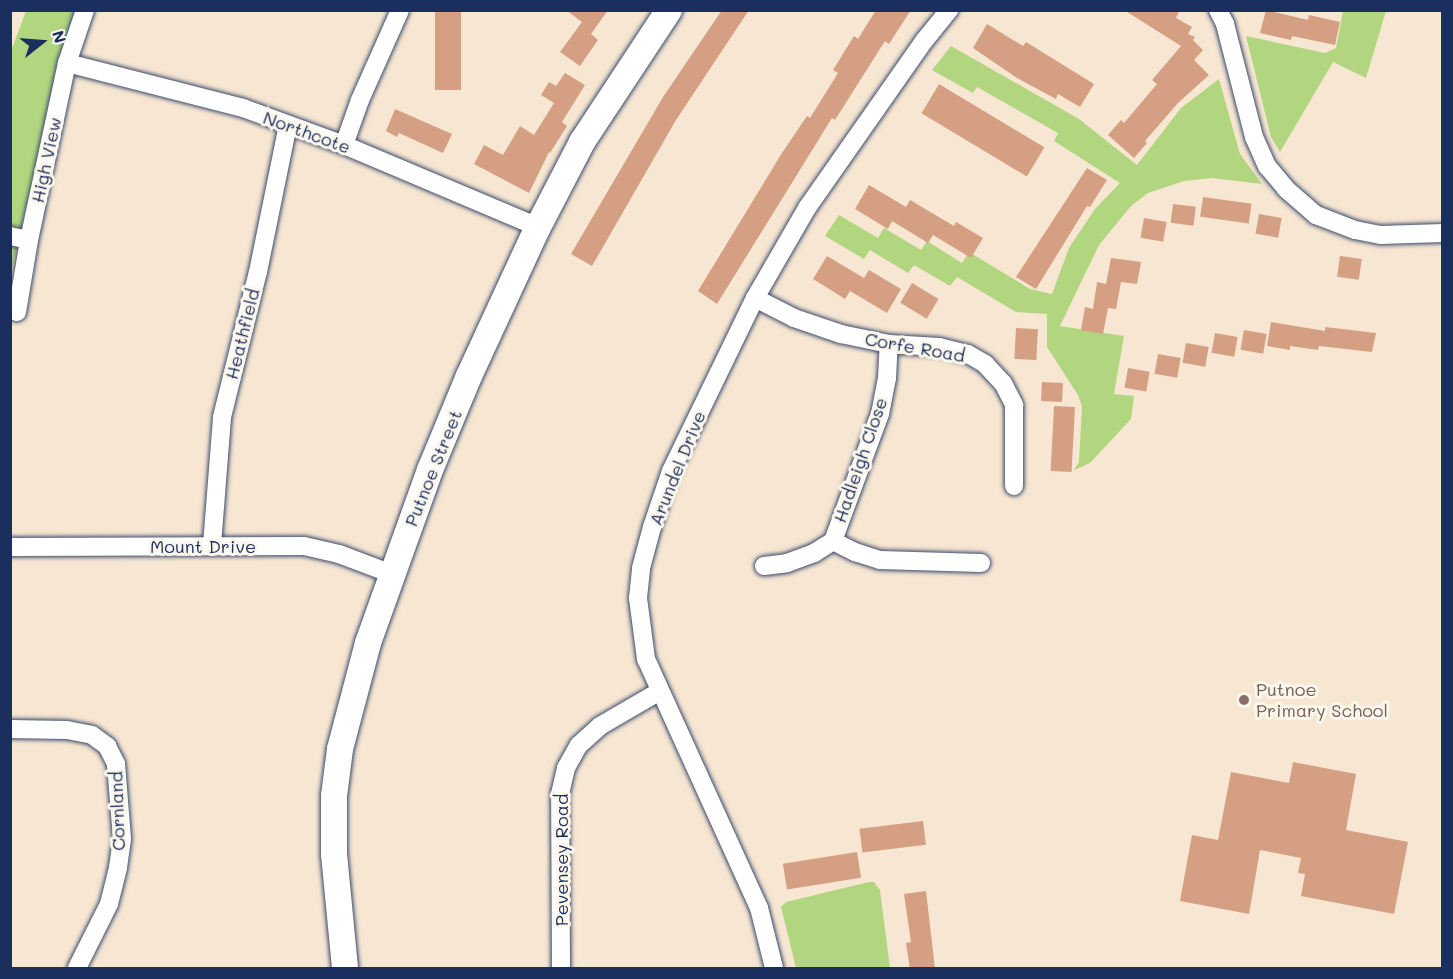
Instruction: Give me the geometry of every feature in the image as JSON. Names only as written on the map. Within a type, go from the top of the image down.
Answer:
[{"type":"street","name":"High View","points":[[17,312],[29,240],[67,63],[85,10]]},
{"type":"street","points":[[344,145],[360,100],[400,10]]},
{"type":"street","name":"Putnoe Street","points":[[345,969],[334,854],[334,796],[351,703],[392,574],[430,470],[538,227],[582,142],[669,10]]},
{"type":"street","name":"Arundel Drive","points":[[774,969],[759,908],[646,659],[638,598],[641,568],[671,471],[755,298],[807,208],[924,41],[949,10]]},
{"type":"street","points":[[1218,10],[1227,32],[1254,137],[1267,166],[1286,189],[1316,215],[1355,230],[1382,235],[1443,233]]},
{"type":"street","name":"Northcote","points":[[67,63],[243,108],[344,145],[538,227]]},
{"type":"street","name":"Heathfield","points":[[212,545],[222,417],[258,272],[288,125]]},
{"type":"street","points":[[10,236],[29,240]]},
{"type":"street","name":"Corfe Road","points":[[755,298],[794,318],[841,334],[889,344],[939,347],[968,354],[985,364],[1003,383],[1014,405],[1014,486]]},
{"type":"street","name":"Hadleigh Close","points":[[764,566],[787,563],[814,553],[832,541],[880,414],[887,378],[889,344]]},
{"type":"street","name":"Hadleigh Close","points":[[832,541],[880,560],[981,563]]},
{"type":"street","name":"Mount Drive","points":[[10,548],[304,546],[339,554],[392,574]]},
{"type":"street","name":"Pevensey Road","points":[[561,969],[560,794],[566,768],[579,745],[600,726],[660,692]]},
{"type":"street","name":"Cornland","points":[[10,729],[67,730],[92,735],[107,746],[116,764],[122,839],[118,868],[109,904],[77,969]]},
{"type":"green space","points":[[26,11],[79,11],[62,53],[11,273],[11,51]]},
{"type":"green space","points":[[1343,11],[1386,11],[1366,78],[1333,62],[1280,152],[1271,137],[1246,36],[1325,53],[1336,48]]},
{"type":"green space","points":[[951,46],[1079,119],[1137,165],[1181,108],[1219,79],[1240,154],[1262,184],[1212,178],[1184,181],[1148,193],[1131,206],[1099,245],[1060,326],[1124,336],[1114,394],[1134,396],[1131,419],[1090,463],[1074,470],[1079,462],[1082,406],[1078,395],[1047,347],[1047,314],[1016,312],[957,277],[950,286],[914,265],[908,273],[870,250],[864,259],[825,236],[839,215],[878,238],[884,228],[921,250],[927,241],[962,263],[969,252],[1030,289],[1052,294],[1069,248],[1095,209],[1120,183],[1054,141],[1058,133],[977,87],[973,93],[932,70]]},
{"type":"green space","points":[[874,882],[880,890],[890,968],[796,968],[781,907],[786,902]]},
{"type":"building","points":[[435,10],[461,10],[461,90],[435,90]]},
{"type":"building","points":[[566,10],[608,10],[591,34],[598,40],[580,66],[560,52],[582,22]]},
{"type":"building","points":[[722,10],[749,10],[676,120],[592,266],[571,254],[663,97]]},
{"type":"building","points":[[876,10],[911,10],[889,44],[885,41],[835,120],[832,118],[717,304],[698,291],[782,153],[807,116],[810,118],[838,73],[833,70],[854,36],[858,39]]},
{"type":"building","points":[[1124,10],[1180,10],[1176,18],[1192,27],[1188,34],[1195,37],[1193,40],[1203,50],[1194,60],[1209,75],[1178,103],[1145,141],[1147,143],[1134,158],[1108,135],[1121,120],[1124,123],[1157,84],[1152,80],[1181,46]]},
{"type":"building","points":[[1266,10],[1308,20],[1309,15],[1340,22],[1335,45],[1292,36],[1291,40],[1260,33]]},
{"type":"building","points":[[987,24],[1023,46],[1026,42],[1094,84],[1080,107],[1058,94],[1056,99],[1017,78],[973,48]]},
{"type":"building","points":[[565,73],[585,85],[562,122],[567,126],[549,152],[529,193],[474,164],[484,145],[503,155],[520,126],[534,135],[554,103],[541,95],[549,82],[556,86]]},
{"type":"building","points":[[939,84],[1044,147],[1027,176],[921,113]]},
{"type":"building","points":[[395,109],[452,134],[443,153],[399,133],[397,137],[386,131]]},
{"type":"building","points":[[1087,168],[1107,180],[1090,207],[1087,206],[1036,289],[1016,277]]},
{"type":"building","points":[[869,185],[906,207],[910,200],[954,226],[956,222],[983,238],[971,258],[933,235],[928,243],[892,221],[888,229],[855,209]]},
{"type":"building","points":[[1203,197],[1252,204],[1249,224],[1200,217]]},
{"type":"building","points":[[1173,204],[1196,207],[1194,226],[1171,223]]},
{"type":"building","points":[[1259,214],[1282,218],[1278,238],[1256,234]]},
{"type":"building","points":[[1144,218],[1167,222],[1163,242],[1141,238]]},
{"type":"building","points":[[827,256],[864,278],[869,270],[901,289],[887,313],[850,291],[845,299],[813,279]]},
{"type":"building","points":[[1340,256],[1362,259],[1359,280],[1337,277]]},
{"type":"building","points":[[1111,258],[1141,262],[1137,284],[1121,282],[1116,309],[1108,308],[1103,334],[1081,330],[1085,307],[1093,309],[1097,282],[1106,284]]},
{"type":"building","points":[[912,283],[939,299],[927,319],[900,303]]},
{"type":"building","points":[[1271,322],[1325,331],[1325,327],[1376,333],[1372,352],[1319,346],[1318,350],[1290,346],[1290,350],[1267,346]]},
{"type":"building","points":[[1016,328],[1038,329],[1036,360],[1014,359]]},
{"type":"building","points":[[1244,330],[1267,334],[1263,354],[1241,350]]},
{"type":"building","points":[[1215,333],[1238,337],[1234,357],[1212,353]]},
{"type":"building","points":[[1186,343],[1209,347],[1205,367],[1183,363]]},
{"type":"building","points":[[1158,354],[1181,358],[1177,378],[1155,374]]},
{"type":"building","points":[[1128,368],[1150,372],[1146,392],[1125,388]]},
{"type":"building","points":[[1042,382],[1063,383],[1062,402],[1041,401]]},
{"type":"building","points":[[1054,406],[1075,407],[1072,472],[1051,471]]},
{"type":"building","points":[[1293,762],[1356,774],[1346,830],[1408,842],[1394,914],[1301,896],[1305,874],[1298,873],[1301,858],[1260,850],[1249,914],[1180,901],[1192,835],[1218,840],[1231,772],[1289,783]]},
{"type":"building","points":[[923,821],[926,845],[862,853],[859,829]]},
{"type":"building","points":[[857,852],[861,878],[787,889],[783,864]]},
{"type":"building","points":[[926,891],[935,969],[910,969],[906,943],[911,942],[904,894]]},
{"type":"place","name":"Putnoe Primary School","points":[[1244,700]]}]
